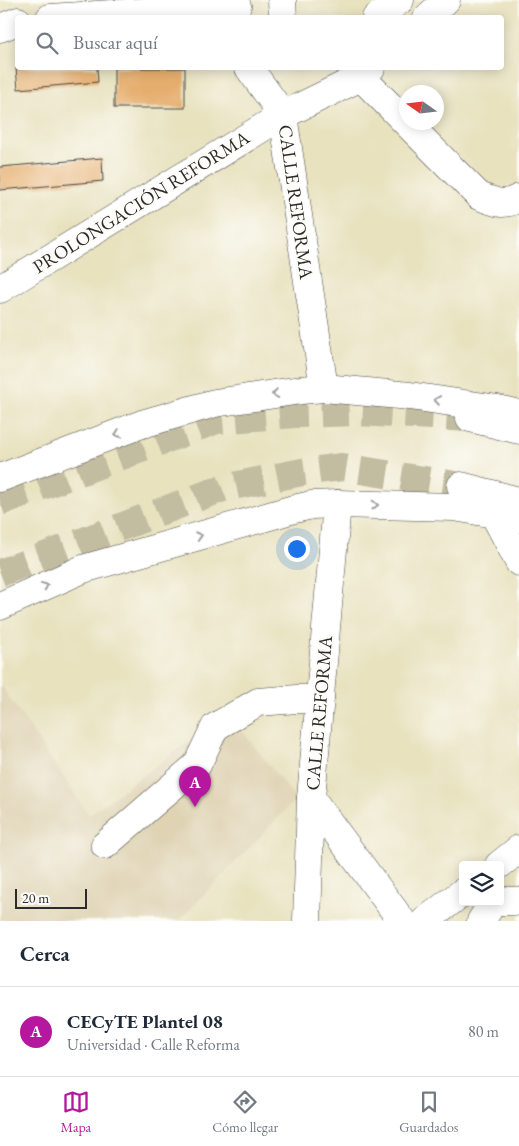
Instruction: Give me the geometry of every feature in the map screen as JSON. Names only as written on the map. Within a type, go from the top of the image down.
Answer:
[{"type":"street","points":[[282,0],[283,15]]},
{"type":"street","points":[[380,15],[400,0]]},
{"type":"street","points":[[430,15],[446,0]]},
{"type":"street","points":[[106,15],[237,8]]},
{"type":"street","points":[[0,28],[15,22]]},
{"type":"street","points":[[250,70],[283,114]]},
{"type":"street","points":[[366,72],[479,196],[495,203],[512,202],[519,198]]},
{"type":"street","name":"CALLE REFORMA","points":[[324,388],[283,114],[366,72]]},
{"type":"street","name":"PROLONGACIÓN REFORMA","points":[[0,289],[283,114]]},
{"type":"street","points":[[0,478],[142,424],[215,403],[301,390],[324,388],[410,396],[498,409],[519,414]]},
{"type":"street","points":[[470,418],[519,430]]},
{"type":"street","points":[[461,486],[506,507]]},
{"type":"street","name":"CALLE REFORMA","points":[[307,921],[311,798],[338,504]]},
{"type":"street","points":[[0,606],[83,569],[312,505],[506,507]]},
{"type":"street","points":[[506,507],[519,562]]},
{"type":"street","points":[[106,845],[197,766],[215,727],[258,702],[320,699]]},
{"type":"street","points":[[311,798],[402,921]]},
{"type":"street","points":[[504,861],[519,849]]},
{"type":"street","points":[[425,921],[459,895]]},
{"type":"street","points":[[504,901],[519,901]]},
{"type":"street","points":[[481,921],[490,906]]},
{"type":"shaded area","points":[[0,684],[89,815],[228,713],[296,799],[179,921],[0,921]]},
{"type":"building","points":[[16,70],[97,70],[98,82],[18,89]]},
{"type":"building","points":[[114,70],[185,70],[185,108],[114,108]]},
{"type":"building","points":[[102,158],[103,181],[0,190],[0,167]]},
{"type":"tunnel","points":[[0,502],[217,420],[296,414],[360,412],[470,418]]},
{"type":"tunnel","points":[[0,573],[223,488],[302,472],[342,467],[461,486]]},
{"type":"place","name":"CECyTE Plantel 08","points":[[195,807]]}]
